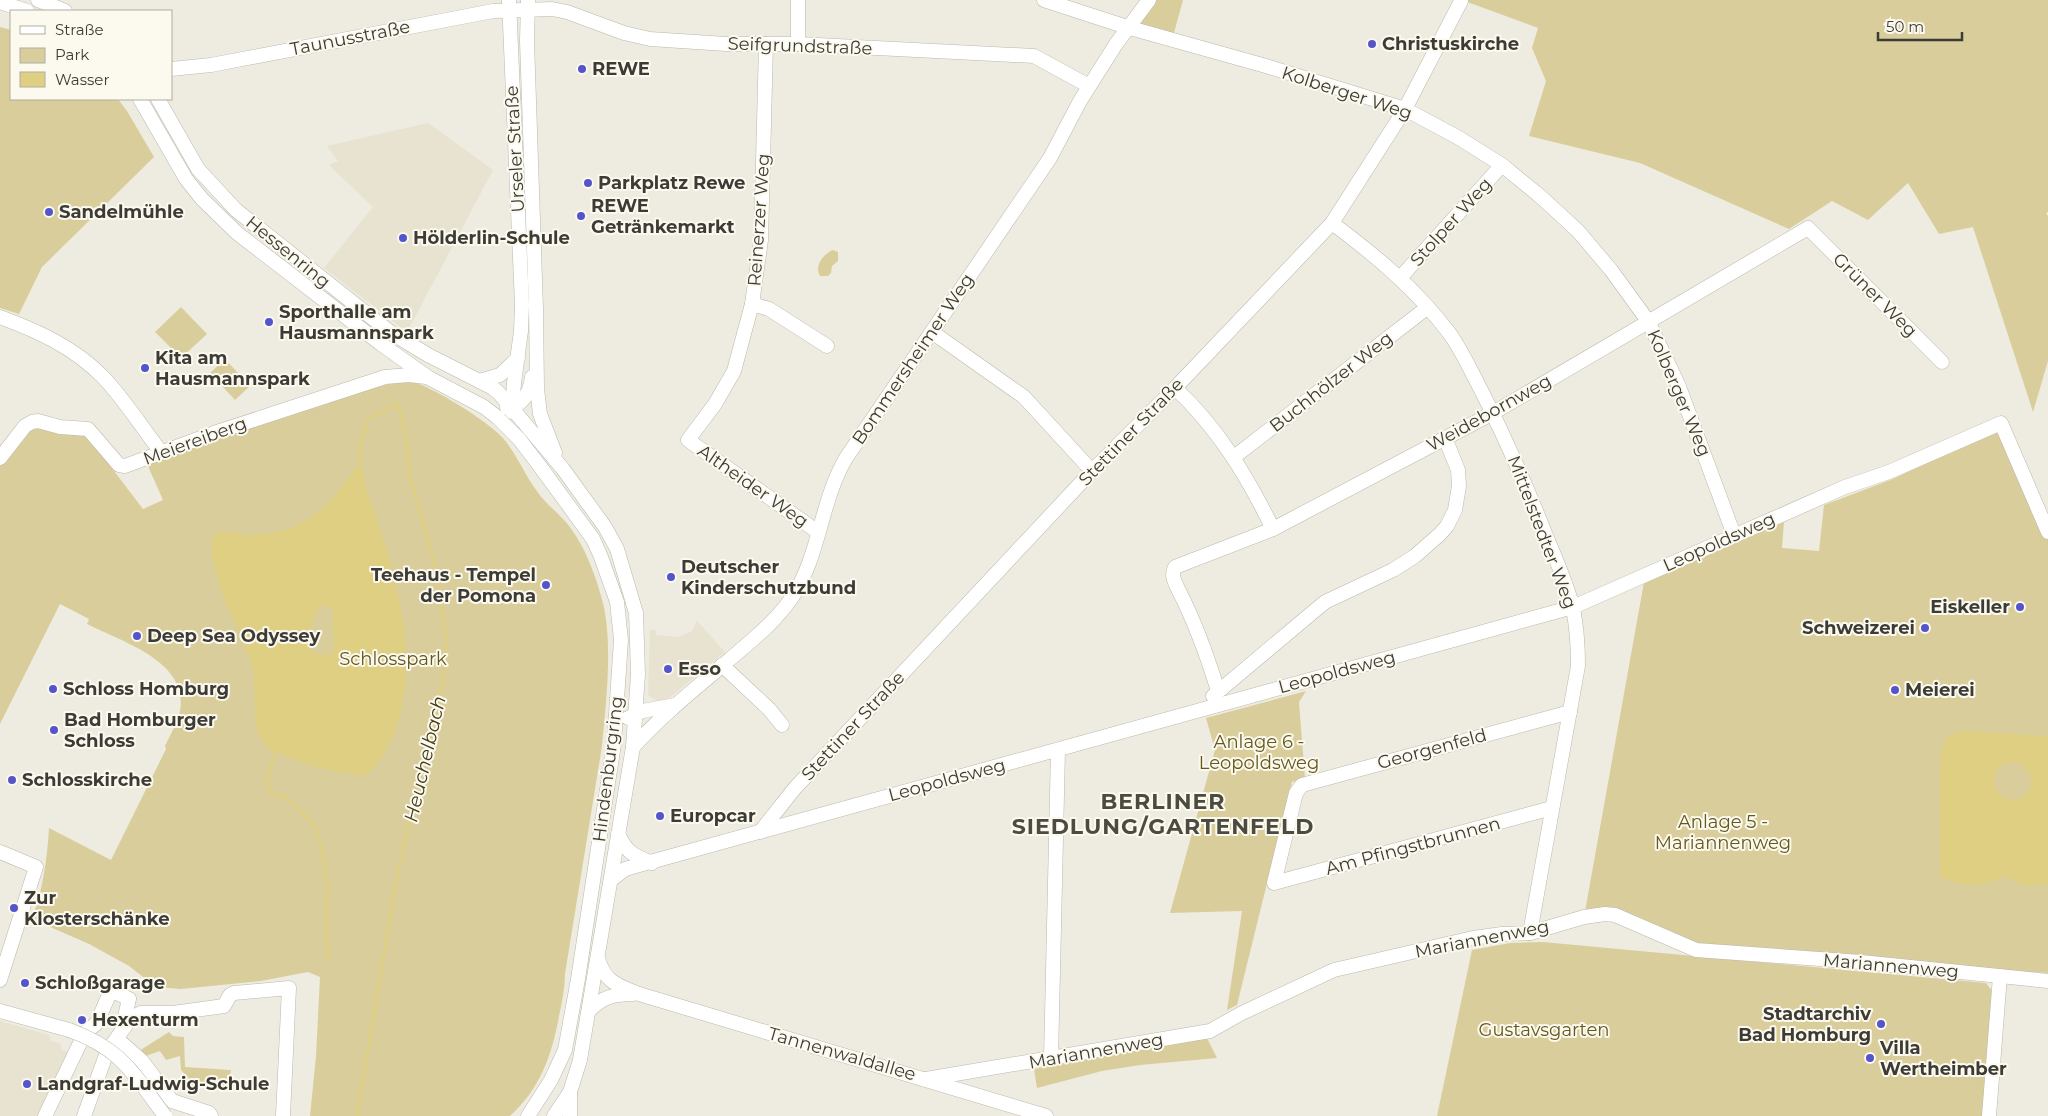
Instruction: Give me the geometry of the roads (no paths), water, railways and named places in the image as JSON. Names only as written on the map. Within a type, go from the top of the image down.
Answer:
[{"type":"street","points":[[38,0],[63,10]]},
{"type":"street","points":[[798,0],[798,44]]},
{"type":"street","name":"Kolberger Weg","points":[[1044,0],[1130,28],[1266,66],[1405,109],[1459,138],[1502,165],[1541,197],[1578,232],[1611,270],[1648,321],[1678,384],[1734,535]]},
{"type":"street","name":"Bommersheimer Weg","points":[[633,747],[675,705],[768,627],[792,598],[803,580],[833,482],[841,466],[1050,158],[1089,86],[1116,44],[1130,28],[1149,0]]},
{"type":"street","name":"Stettiner Straße","points":[[760,832],[795,788],[1092,471],[1175,388],[1332,223],[1405,109],[1461,1]]},
{"type":"street","points":[[0,2],[24,10]]},
{"type":"street","name":"Seifgrundstraße","points":[[509,5],[528,5],[567,12],[624,33],[650,39],[726,44],[798,44],[1034,56],[1089,86]]},
{"type":"street","name":"Urseler Straße","points":[[509,5],[522,305],[512,408],[514,428],[519,440]]},
{"type":"street","name":"Taunusstraße","points":[[172,69],[192,68],[493,11],[509,5]]},
{"type":"street","name":"Urseler Straße","points":[[528,5],[537,389],[539,409],[552,446],[563,469]]},
{"type":"street","name":"Reinerzer Weg","points":[[688,440],[715,404],[734,371],[752,304],[760,240],[766,44]]},
{"type":"street","name":"Taunusstraße","points":[[172,79],[192,68]]},
{"type":"street","name":"Hessenring","points":[[141,100],[186,179],[202,198],[238,233],[381,344],[429,378],[484,407],[519,440]]},
{"type":"street","name":"Hessenring","points":[[159,100],[198,169],[236,210],[390,332],[428,355],[494,388],[563,469]]},
{"type":"street","name":"Stolper Weg","points":[[1400,278],[1502,165]]},
{"type":"street","name":"Mittelstedter Weg","points":[[1332,223],[1400,278],[1428,307],[1451,335],[1493,414],[1535,508],[1573,607],[1577,628],[1578,666],[1530,933]]},
{"type":"street","name":"Weidebornweg","points":[[1218,691],[1194,619],[1176,584],[1173,573],[1174,568],[1273,529],[1493,414],[1808,228]]},
{"type":"street","name":"Grüner Weg","points":[[1808,228],[1942,362]]},
{"type":"street","points":[[752,304],[769,309],[827,346]]},
{"type":"street","name":"Buchhölzer Weg","points":[[1234,456],[1428,307]]},
{"type":"street","points":[[0,317],[39,332],[68,348],[90,365],[104,378],[160,452]]},
{"type":"street","points":[[932,332],[1024,397],[1092,471]]},
{"type":"street","name":"Urseler Straße","points":[[512,408],[527,396],[531,383],[536,342]]},
{"type":"street","points":[[381,344],[386,355],[387,371],[385,377]]},
{"type":"street","points":[[479,381],[500,375],[518,358]]},
{"type":"street","name":"Meiereiberg","points":[[1,456],[21,431],[35,421],[60,427],[88,429],[122,466],[263,416],[385,377],[409,375],[429,378]]},
{"type":"street","points":[[1175,388],[1209,422],[1234,456],[1254,490],[1273,529]]},
{"type":"street","points":[[484,407],[512,408]]},
{"type":"street","name":"Leopoldsweg","points":[[610,880],[625,869],[1573,607],[1845,487],[1889,472],[2001,423],[2048,532]]},
{"type":"street","points":[[1203,708],[1218,691],[1325,602],[1393,570],[1415,556],[1440,534],[1447,526],[1455,510],[1459,486],[1458,470],[1445,438]]},
{"type":"street","name":"Hindenburgring","points":[[519,440],[593,539],[617,602],[621,640],[615,736],[577,986],[565,1050],[532,1115]]},
{"type":"street","name":"Altheider Weg","points":[[688,440],[818,532]]},
{"type":"street","name":"Hindenburgring","points":[[554,1116],[570,1092],[580,1060],[590,1010],[633,747],[638,685],[636,613],[617,549],[605,527],[563,469]]},
{"type":"street","points":[[722,666],[769,709],[782,725]]},
{"type":"street","points":[[638,685],[642,701],[651,709]]},
{"type":"street","points":[[618,690],[621,700],[635,715],[650,720],[665,716]]},
{"type":"street","points":[[615,736],[624,721],[635,715],[651,709],[675,705]]},
{"type":"street","name":"Georgenfeld","points":[[1274,884],[1297,790],[1302,785],[1570,712]]},
{"type":"street","points":[[1051,1059],[1058,750]]},
{"type":"street","name":"Am Pfingstbrunnen","points":[[1274,884],[1552,808]]},
{"type":"street","points":[[618,834],[623,846],[632,855],[652,862]]},
{"type":"street","points":[[0,852],[36,867],[0,980]]},
{"type":"street","name":"Mariannenweg","points":[[926,1079],[1210,1031],[1242,1013],[1334,970],[1473,938],[1530,933],[1584,917],[1605,914],[1615,915],[1696,950],[1861,962],[2048,981]]},
{"type":"street","name":"Tannenwaldallee","points":[[598,958],[603,972],[613,984],[639,994],[1046,1116]]},
{"type":"street","points":[[1989,1116],[2000,976]]},
{"type":"street","points":[[84,1116],[107,1052],[131,1018],[141,1013],[173,1013],[224,1006],[230,995],[234,993],[289,988],[283,1116]]},
{"type":"street","points":[[45,1116],[82,1038],[97,1022],[111,990],[129,999],[126,1012],[131,1018]]},
{"type":"street","name":"Tannenwaldallee","points":[[590,1010],[605,998],[620,994],[639,994]]},
{"type":"street","points":[[0,1010],[88,1037],[115,1053],[133,1073],[165,1116]]},
{"type":"street","points":[[82,1038],[107,1052]]},
{"type":"street","points":[[117,1039],[142,1060],[172,1102],[209,1113],[211,1116]]},
{"type":"street","points":[[570,1092],[570,1116]]},
{"type":"water","points":[[360,466],[363,471],[367,492],[390,562],[398,593],[406,656],[405,687],[400,717],[385,753],[367,775],[337,772],[315,767],[267,748],[258,734],[255,718],[254,672],[241,634],[225,602],[212,560],[212,538],[219,532],[250,535],[263,534],[297,525],[327,504]],"holes":[[[324,605],[334,612],[332,624],[334,648],[332,653],[321,655],[310,650],[313,619],[319,609]]]},
{"type":"water","points":[[1962,731],[2048,736],[2048,884],[2025,886],[2005,876],[1986,884],[1968,885],[1950,881],[1940,875],[1940,759],[1943,745],[1949,735]],"holes":[[[2010,762],[2023,765],[2031,776],[2031,786],[2026,794],[2017,799],[2009,799],[1997,789],[1994,781],[1995,773],[2000,767]]]},
{"type":"waterway","name":"Heuchelbach","points":[[357,1116],[396,883],[418,782],[442,689],[446,640],[437,574],[410,479],[407,445],[398,403],[368,419],[361,443],[360,466]]},
{"type":"waterway","points":[[276,751],[267,780],[269,791],[286,797],[314,824],[323,851],[321,854],[324,860],[328,891],[326,903],[328,961]]},
{"type":"place","name":"Christuskirche","points":[[1372,44]]},
{"type":"place","name":"REWE","points":[[582,69]]},
{"type":"place","name":"Parkplatz Rewe","points":[[588,183]]},
{"type":"place","name":"Sandelmühle","points":[[49,212]]},
{"type":"place","name":"REWE Getränkemarkt","points":[[581,216]]},
{"type":"place","name":"Hölderlin-Schule","points":[[403,238]]},
{"type":"place","name":"Sporthalle am Hausmannspark","points":[[269,322]]},
{"type":"place","name":"Kita am Hausmannspark","points":[[145,368]]},
{"type":"place","name":"Deutscher Kinderschutzbund","points":[[671,577]]},
{"type":"place","name":"Teehaus - Tempel der Pomona","points":[[546,585]]},
{"type":"place","name":"Eiskeller","points":[[2020,607]]},
{"type":"place","name":"Schweizerei","points":[[1925,628]]},
{"type":"place","name":"Deep Sea Odyssey","points":[[137,636]]},
{"type":"place","name":"Esso","points":[[668,669]]},
{"type":"place","name":"Schloss Homburg","points":[[53,689]]},
{"type":"place","name":"Meierei","points":[[1895,690]]},
{"type":"place","name":"Bad Homburger Schloss","points":[[54,730]]},
{"type":"place","name":"Schlosskirche","points":[[12,780]]},
{"type":"place","name":"Europcar","points":[[660,816]]},
{"type":"place","name":"Zur Klosterschänke","points":[[14,908]]},
{"type":"place","name":"Schloßgarage","points":[[25,983]]},
{"type":"place","name":"Hexenturm","points":[[82,1020]]},
{"type":"place","name":"Stadtarchiv Bad Homburg","points":[[1881,1024]]},
{"type":"place","name":"Villa Wertheimber","points":[[1870,1058]]},
{"type":"place","name":"Landgraf-Ludwig-Schule","points":[[27,1084]]},
{"type":"district","name":"BERLINER SIEDLUNG/GARTENFELD","points":[[1163,814]]},
{"type":"park label","name":"Schlosspark","points":[[393,659]]},
{"type":"park label","name":"Anlage 6 - Leopoldsweg","points":[[1259,752]]},
{"type":"park label","name":"Anlage 5 - Mariannenweg","points":[[1723,832]]},
{"type":"park label","name":"Gustavsgarten","points":[[1544,1030]]}]
